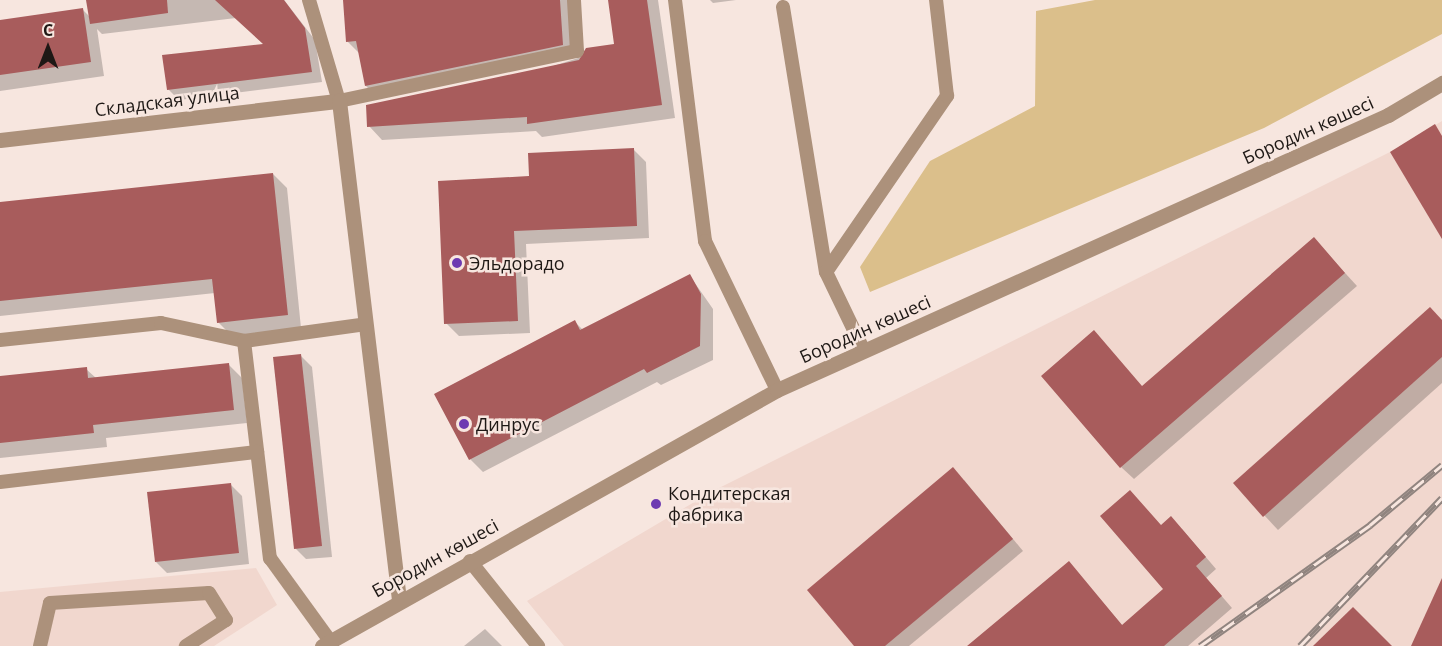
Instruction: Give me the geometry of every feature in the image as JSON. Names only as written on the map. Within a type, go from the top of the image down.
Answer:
[{"type":"street","name":"Бородин көшесі","points":[[326,644],[399,600],[777,390],[1388,115],[1442,83]]},
{"type":"street","name":"Складская улица","points":[[0,140],[339,101]]},
{"type":"street","points":[[339,101],[399,600]]},
{"type":"lane","points":[[309,0],[339,101],[577,51],[574,0]]},
{"type":"lane","points":[[675,0],[705,241],[777,390]]},
{"type":"lane","points":[[826,272],[947,96],[936,0]]},
{"type":"lane","points":[[783,7],[826,272],[864,351]]},
{"type":"lane","points":[[0,340],[161,323],[244,341],[366,324]]},
{"type":"lane","points":[[244,341],[270,558],[326,644]]},
{"type":"lane","points":[[0,482],[257,452]]},
{"type":"lane","points":[[470,561],[538,646]]},
{"type":"lane","points":[[40,646],[50,603],[209,593],[226,620],[186,646]]},
{"type":"shaded area","points":[[1095,0],[1442,0],[1442,34],[1264,128],[870,292],[860,267],[930,161],[1035,106],[1036,11]]},
{"type":"shaded area","name":"Кондитерская фабрика","points":[[1442,121],[1442,646],[564,646],[527,601],[713,491],[1390,152]]},
{"type":"shaded area","points":[[256,568],[277,605],[214,646],[0,646],[0,592]]},
{"type":"building","points":[[86,0],[167,0],[168,13],[90,24]]},
{"type":"building","points":[[215,0],[284,0],[305,28],[312,72],[167,90],[162,55],[263,44]]},
{"type":"building","points":[[343,0],[560,0],[563,45],[365,86],[356,41],[346,42]]},
{"type":"building","points":[[608,0],[647,0],[662,105],[527,124],[527,117],[367,127],[366,105],[579,60],[586,48],[614,44]]},
{"type":"building","points":[[83,8],[91,62],[0,75],[0,20]]},
{"type":"building","points":[[1435,124],[1442,136],[1442,239],[1390,152]]},
{"type":"building","points":[[634,148],[637,226],[514,231],[518,321],[444,324],[438,181],[529,176],[528,153]]},
{"type":"building","points":[[273,173],[288,315],[217,323],[212,279],[0,301],[0,202]]},
{"type":"building","points":[[1314,237],[1345,273],[1120,468],[1041,376],[1094,330],[1142,386]]},
{"type":"building","points":[[690,274],[701,294],[700,346],[647,373],[644,369],[469,460],[434,394],[575,320],[580,330]]},
{"type":"building","points":[[1430,307],[1442,320],[1442,357],[1263,517],[1233,483]]},
{"type":"building","points":[[301,354],[322,546],[294,549],[273,357]]},
{"type":"building","points":[[229,363],[234,410],[93,425],[94,433],[0,443],[0,376],[87,367],[88,378]]},
{"type":"building","points":[[953,467],[1013,539],[885,646],[854,646],[807,590]]},
{"type":"building","points":[[231,483],[239,553],[155,562],[147,492]]},
{"type":"building","points":[[1130,490],[1161,525],[1171,516],[1206,557],[1196,566],[1222,596],[1164,646],[967,646],[1069,561],[1122,625],[1163,589],[1100,516]]},
{"type":"building","points":[[1442,578],[1442,646],[1411,646]]},
{"type":"building","points":[[1353,607],[1392,646],[1313,646]]},
{"type":"railway","points":[[1200,646],[1370,525],[1442,465]]},
{"type":"railway","points":[[1300,646],[1442,498]]},
{"type":"place","name":"Эльдорадо","points":[[457,263]]},
{"type":"place","name":"Динрус","points":[[464,424]]},
{"type":"place","name":"Кондитерская фабрика","points":[[656,504]]}]
